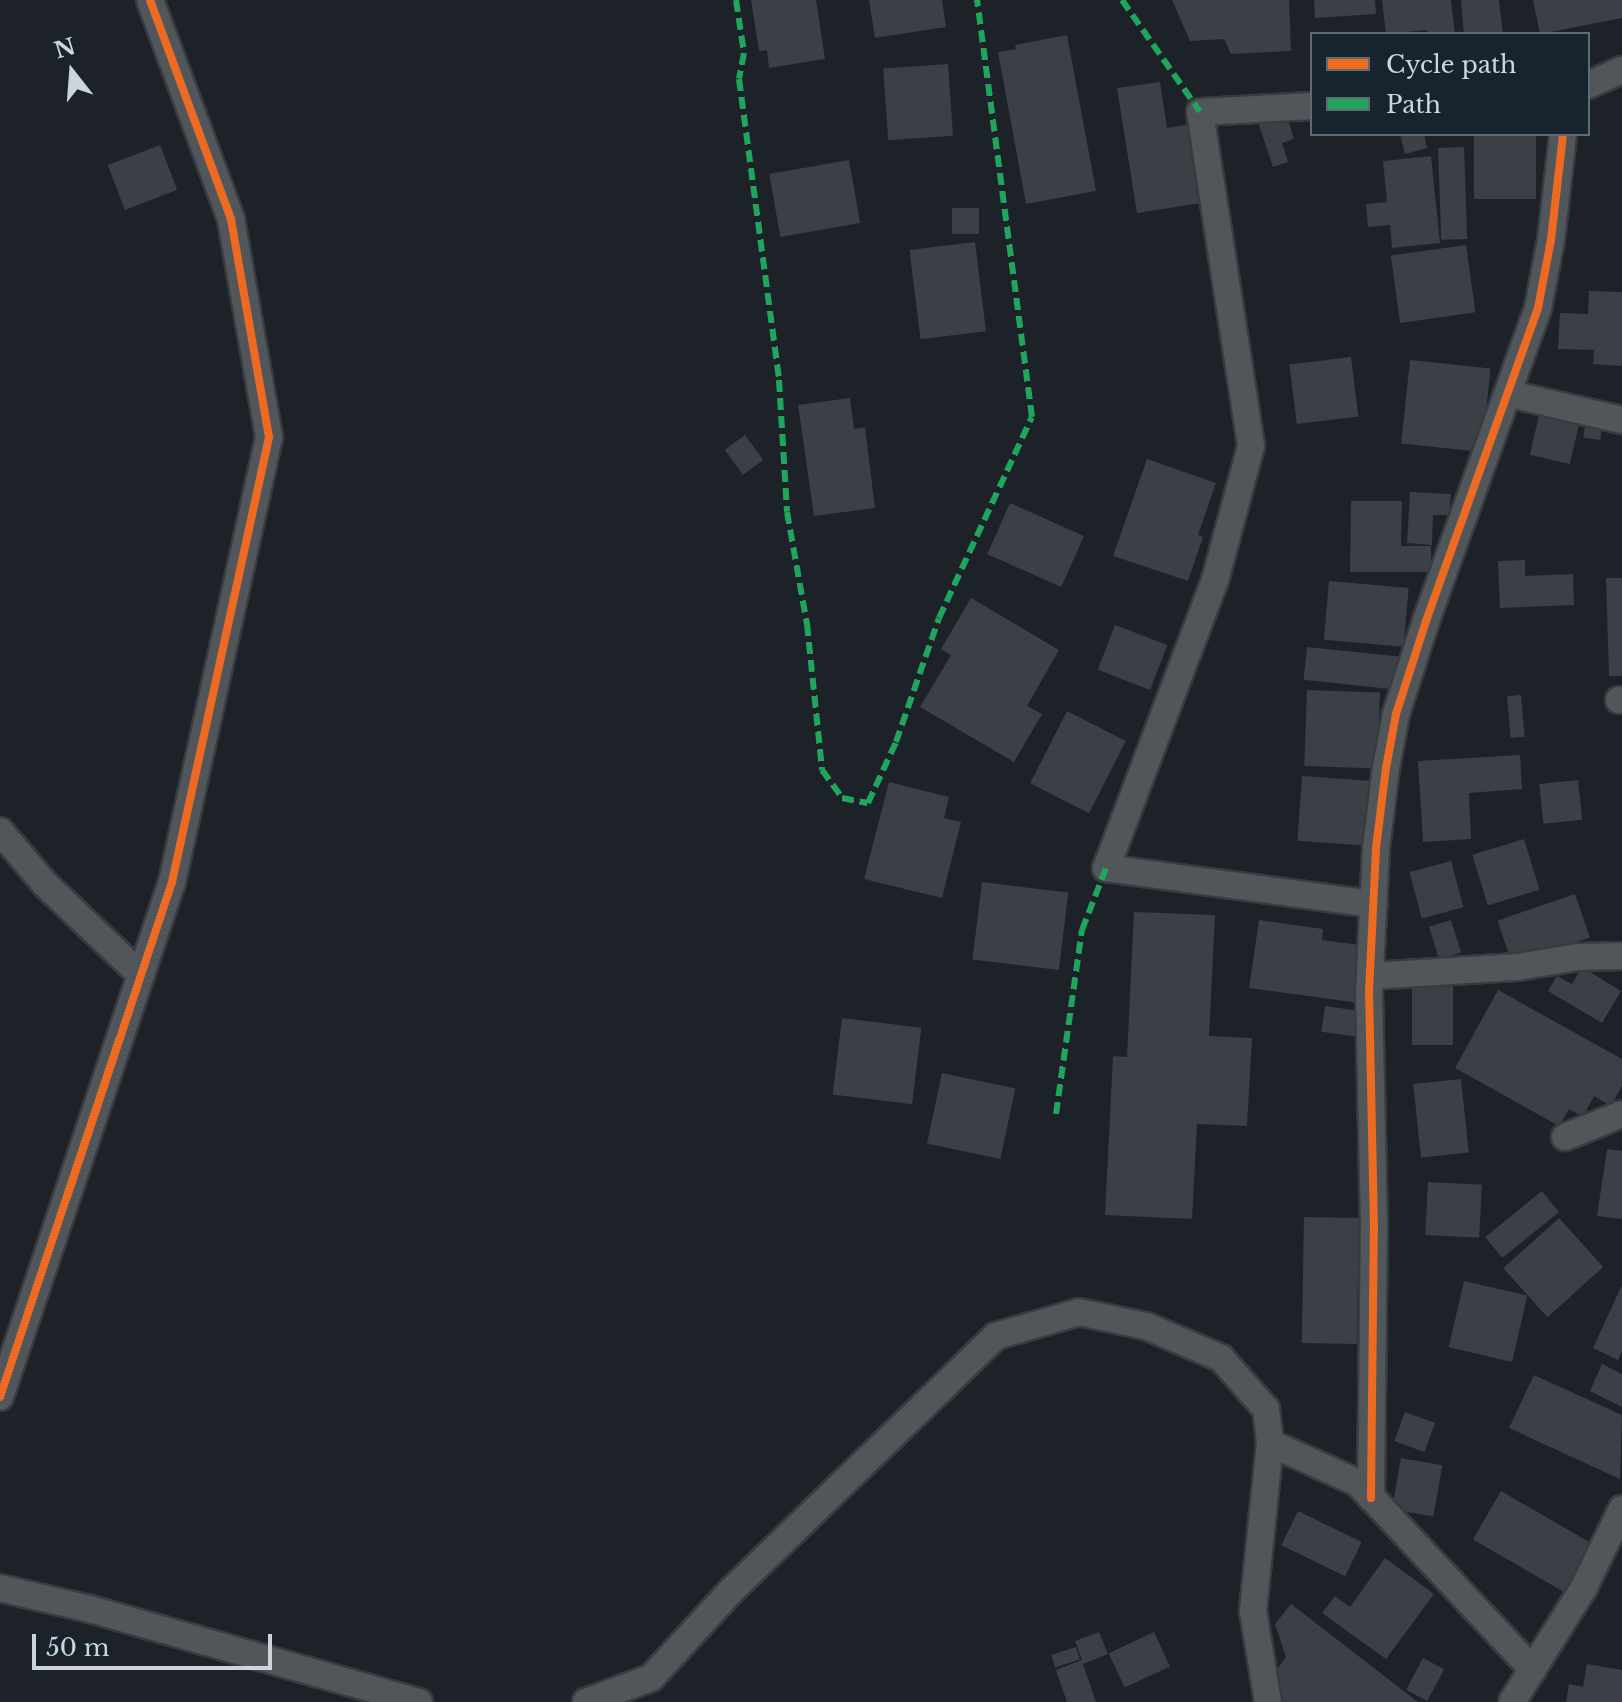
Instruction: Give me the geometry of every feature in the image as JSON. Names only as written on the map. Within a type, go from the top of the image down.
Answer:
[{"type":"street","points":[[0,1397],[172,882],[269,437],[231,219],[150,0]]},
{"type":"street","points":[[1590,84],[1622,70]]},
{"type":"street","points":[[1310,106],[1200,112],[1251,446],[1215,580],[1106,868],[1374,904]]},
{"type":"street","points":[[1371,1498],[1371,976],[1386,768],[1396,714],[1510,394],[1545,280],[1563,136]]},
{"type":"street","points":[[1510,394],[1622,420]]},
{"type":"street","points":[[0,831],[46,885],[141,975]]},
{"type":"street","points":[[1371,976],[1517,967],[1579,957],[1622,956]]},
{"type":"street","points":[[1565,1137],[1622,1114]]},
{"type":"street","points":[[586,1702],[651,1678],[732,1590],[996,1336],[1079,1312],[1146,1326],[1221,1358],[1266,1409],[1270,1443],[1253,1611],[1268,1702]]},
{"type":"street","points":[[1270,1443],[1358,1483],[1533,1670]]},
{"type":"street","points":[[1512,1702],[1584,1587],[1622,1509]]},
{"type":"street","points":[[0,1588],[90,1609],[419,1702]]},
{"type":"building","points":[[751,0],[816,0],[825,59],[769,68],[767,50],[759,51]]},
{"type":"building","points":[[869,0],[942,0],[946,27],[875,38]]},
{"type":"building","points":[[1172,0],[1289,0],[1291,51],[1231,54],[1224,39],[1190,41]]},
{"type":"building","points":[[1314,0],[1375,0],[1376,14],[1315,18]]},
{"type":"building","points":[[1382,0],[1451,0],[1455,32],[1386,32]]},
{"type":"building","points":[[1461,0],[1499,0],[1503,32],[1464,32]]},
{"type":"building","points":[[1533,0],[1622,0],[1622,18],[1540,32]]},
{"type":"building","points":[[1067,35],[1096,191],[1026,204],[998,52],[1016,49],[1015,45]]},
{"type":"building","points":[[948,64],[953,136],[888,140],[883,69]]},
{"type":"building","points":[[1160,82],[1167,128],[1196,123],[1208,202],[1137,213],[1117,88]]},
{"type":"building","points":[[1286,113],[1294,139],[1282,143],[1288,162],[1273,167],[1258,122]]},
{"type":"building","points":[[1400,136],[1424,136],[1427,148],[1405,154]]},
{"type":"building","points":[[1474,136],[1536,136],[1536,199],[1474,199]]},
{"type":"building","points":[[160,145],[177,190],[125,210],[108,165]]},
{"type":"building","points":[[1464,147],[1467,239],[1441,240],[1438,148]]},
{"type":"building","points":[[1431,156],[1440,243],[1392,248],[1390,225],[1368,227],[1366,204],[1387,202],[1383,161]]},
{"type":"building","points":[[849,160],[860,223],[780,237],[769,174]]},
{"type":"building","points":[[952,208],[979,208],[979,234],[952,234]]},
{"type":"building","points":[[975,242],[986,331],[920,339],[909,250]]},
{"type":"building","points":[[1466,245],[1475,312],[1400,323],[1391,256]]},
{"type":"building","points":[[1589,291],[1622,292],[1622,366],[1593,364],[1594,350],[1558,349],[1560,313],[1588,314]]},
{"type":"building","points":[[1351,357],[1358,417],[1297,424],[1289,365]]},
{"type":"building","points":[[1410,360],[1491,368],[1482,452],[1401,444]]},
{"type":"building","points":[[850,398],[854,429],[865,427],[875,508],[814,516],[798,405]]},
{"type":"building","points":[[1540,411],[1580,420],[1570,464],[1530,455]]},
{"type":"building","points":[[1586,417],[1603,419],[1600,440],[1583,438]]},
{"type":"building","points":[[745,435],[763,460],[743,475],[725,450]]},
{"type":"building","points":[[1147,459],[1216,483],[1198,535],[1203,537],[1188,581],[1113,556]]},
{"type":"building","points":[[1410,492],[1451,494],[1449,515],[1433,515],[1432,545],[1407,543]]},
{"type":"building","points":[[1351,501],[1402,501],[1401,546],[1431,546],[1431,572],[1350,572]]},
{"type":"building","points":[[1010,503],[1084,536],[1061,587],[987,554]]},
{"type":"building","points":[[1525,560],[1525,576],[1573,574],[1574,605],[1500,608],[1498,561]]},
{"type":"building","points":[[1606,578],[1622,578],[1622,676],[1609,676]]},
{"type":"building","points":[[1329,581],[1409,588],[1404,647],[1324,640]]},
{"type":"building","points":[[971,598],[1059,650],[1027,706],[1042,714],[1014,762],[920,707],[951,655],[941,649]]},
{"type":"building","points":[[1115,625],[1167,645],[1150,690],[1098,670]]},
{"type":"building","points":[[1307,647],[1398,657],[1395,689],[1304,680]]},
{"type":"building","points":[[1307,690],[1380,693],[1377,769],[1304,766]]},
{"type":"building","points":[[1521,695],[1525,737],[1511,738],[1507,696]]},
{"type":"building","points":[[1067,711],[1126,741],[1089,813],[1030,783]]},
{"type":"building","points":[[1520,755],[1522,789],[1469,793],[1471,839],[1423,842],[1418,761]]},
{"type":"building","points":[[1302,776],[1372,781],[1367,846],[1297,841]]},
{"type":"building","points":[[1578,780],[1582,820],[1543,824],[1539,784]]},
{"type":"building","points":[[889,782],[949,797],[944,818],[961,822],[942,898],[864,879]]},
{"type":"building","points":[[1524,839],[1539,890],[1488,905],[1472,855]]},
{"type":"building","points":[[1451,861],[1463,907],[1422,918],[1409,872]]},
{"type":"building","points":[[982,882],[1068,893],[1059,970],[972,959]]},
{"type":"building","points":[[1575,894],[1590,937],[1512,964],[1497,921]]},
{"type":"building","points":[[1134,912],[1215,915],[1209,1036],[1252,1038],[1247,1126],[1197,1124],[1192,1219],[1105,1215],[1113,1056],[1127,1057]]},
{"type":"building","points":[[1259,920],[1323,929],[1322,940],[1367,946],[1359,1003],[1249,988]]},
{"type":"building","points":[[1451,920],[1461,953],[1439,959],[1429,927]]},
{"type":"building","points":[[1582,967],[1621,991],[1602,1023],[1548,991],[1557,976],[1572,984]]},
{"type":"building","points":[[1412,980],[1453,980],[1453,1045],[1412,1045]]},
{"type":"building","points":[[1498,990],[1622,1059],[1622,1086],[1611,1106],[1594,1096],[1583,1117],[1569,1109],[1559,1126],[1455,1068]]},
{"type":"building","points":[[1325,1006],[1361,1011],[1357,1037],[1321,1032]]},
{"type":"building","points":[[842,1018],[921,1028],[912,1104],[833,1094]]},
{"type":"building","points":[[942,1073],[1015,1089],[1000,1159],[927,1143]]},
{"type":"building","points":[[1461,1079],[1469,1153],[1421,1158],[1413,1084]]},
{"type":"building","points":[[1607,1149],[1622,1151],[1622,1219],[1597,1216]]},
{"type":"building","points":[[1428,1182],[1482,1185],[1479,1238],[1425,1235]]},
{"type":"building","points":[[1542,1191],[1559,1212],[1502,1258],[1485,1237]]},
{"type":"building","points":[[1304,1217],[1359,1218],[1357,1344],[1302,1343]]},
{"type":"building","points":[[1559,1218],[1603,1267],[1547,1317],[1503,1268]]},
{"type":"building","points":[[1464,1281],[1527,1296],[1512,1362],[1449,1347]]},
{"type":"building","points":[[1622,1285],[1622,1351],[1618,1360],[1593,1348]]},
{"type":"building","points":[[1602,1364],[1622,1374],[1622,1407],[1590,1391]]},
{"type":"building","points":[[1534,1375],[1622,1415],[1620,1479],[1509,1428]]},
{"type":"building","points":[[1405,1412],[1435,1423],[1424,1452],[1394,1441]]},
{"type":"building","points":[[1401,1458],[1442,1465],[1433,1517],[1392,1509]]},
{"type":"building","points":[[1501,1491],[1596,1546],[1568,1594],[1473,1539]]},
{"type":"building","points":[[1298,1511],[1362,1542],[1345,1576],[1281,1545]]},
{"type":"building","points":[[1385,1558],[1434,1594],[1386,1659],[1322,1613],[1335,1596],[1350,1607]]},
{"type":"building","points":[[1291,1604],[1418,1702],[1276,1702],[1269,1680],[1286,1657],[1275,1624]]},
{"type":"building","points":[[1099,1632],[1108,1654],[1083,1664],[1096,1702],[1067,1702],[1056,1670],[1082,1660],[1075,1641]]},
{"type":"building","points":[[1154,1632],[1170,1666],[1125,1688],[1109,1653]]},
{"type":"building","points":[[1076,1647],[1080,1659],[1055,1667],[1051,1655]]},
{"type":"building","points":[[1423,1658],[1444,1669],[1427,1701],[1406,1690]]},
{"type":"building","points":[[1587,1664],[1622,1670],[1622,1702],[1566,1702],[1569,1684],[1583,1687]]},
{"type":"marked path","points":[[736,0],[744,53],[739,79],[779,380],[787,512],[807,624],[822,770],[842,798],[868,803],[896,742],[939,618],[1032,417],[977,0]]},
{"type":"marked path","points":[[1122,0],[1200,112]]},
{"type":"marked path","points":[[1056,1114],[1082,930],[1106,868]]},
{"type":"cycle path","points":[[0,1397],[172,882],[269,437],[231,219],[150,0]]},
{"type":"cycle path","points":[[1371,1498],[1374,1228],[1369,992],[1376,848],[1386,768],[1396,714],[1426,621],[1538,308],[1551,240],[1563,136]]}]
